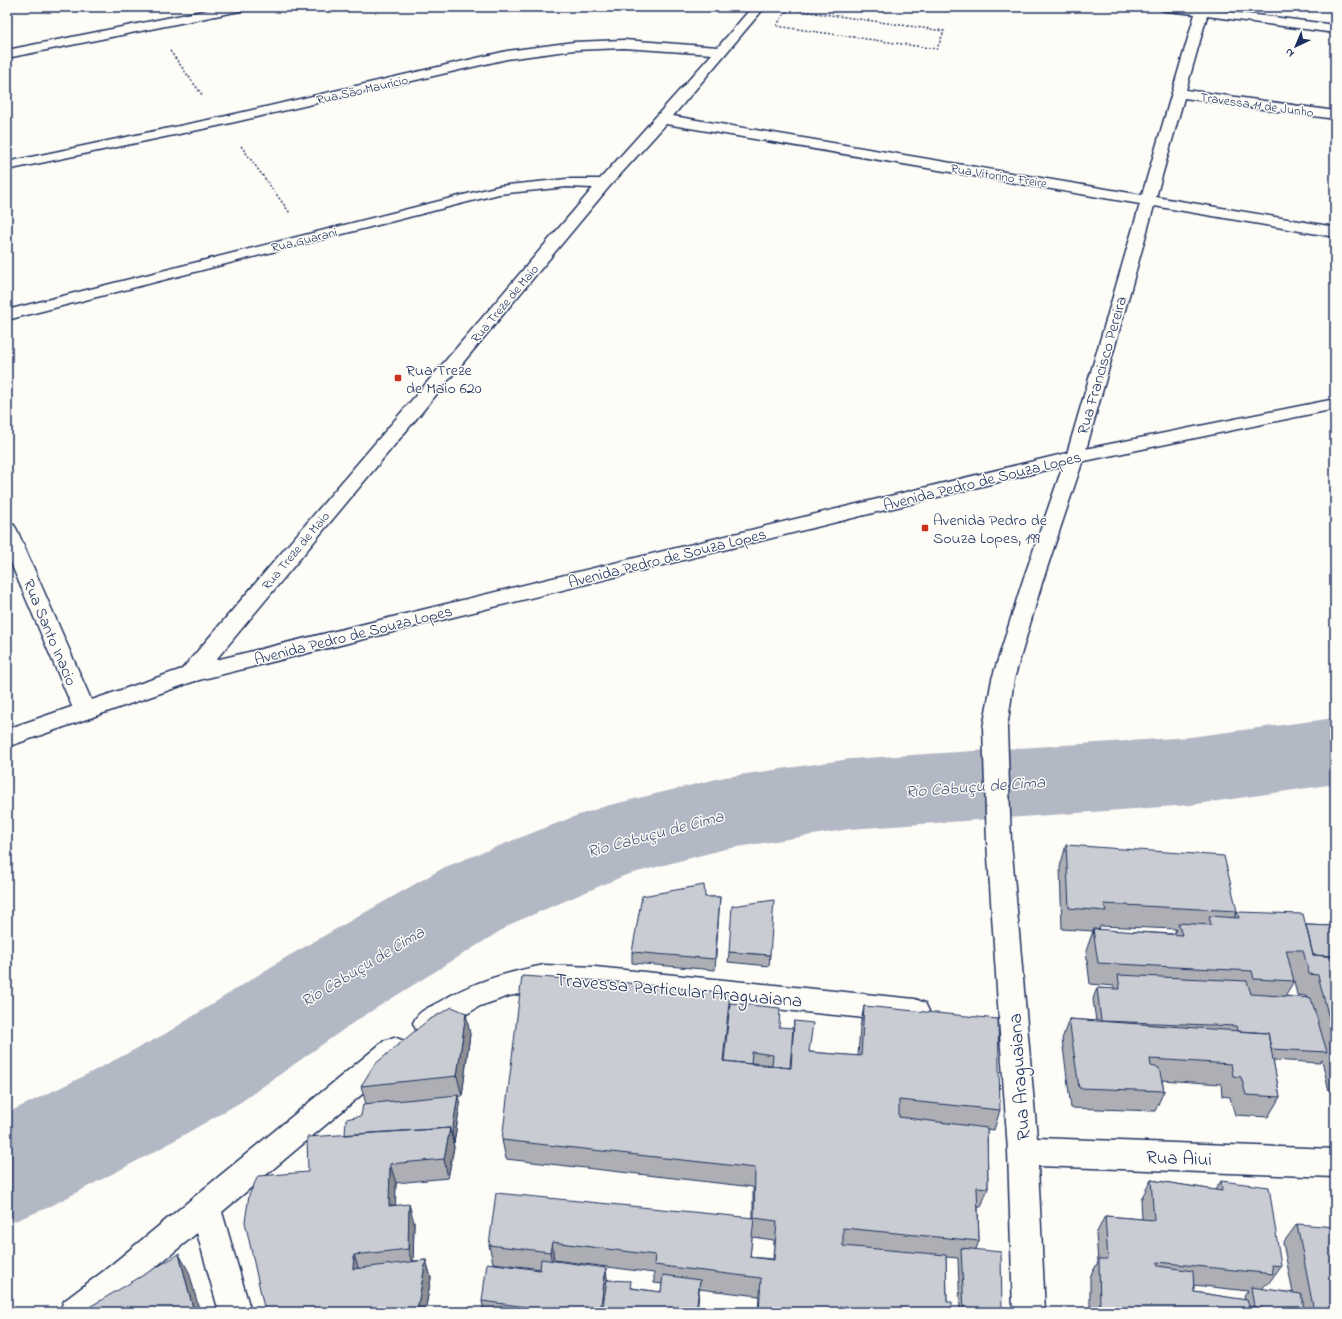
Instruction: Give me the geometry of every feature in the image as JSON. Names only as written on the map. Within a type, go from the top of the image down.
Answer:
[{"type":"street","points":[[7,54],[240,7]]},
{"type":"street","name":"Rua Treze de Maio","points":[[190,674],[604,184],[663,119],[759,7]]},
{"type":"street","points":[[1166,7],[1202,9],[1335,29]]},
{"type":"street","name":"Rua Francisco Pereira","points":[[999,842],[995,728],[1003,679],[1032,583],[1075,457],[1202,9]]},
{"type":"street","name":"Rua São Maurício","points":[[7,166],[230,119],[508,55],[574,46],[624,44],[720,51]]},
{"type":"street","name":"Travessa 11 de Junho","points":[[1178,93],[1335,115]]},
{"type":"street","name":"Rua Vitorino Freire","points":[[663,119],[1335,232]]},
{"type":"street","name":"Rua Guarani","points":[[7,315],[499,190],[560,183],[604,184]]},
{"type":"street","name":"Avenida Pedro de Souza Lopes","points":[[7,738],[190,674],[1075,457],[1335,404]]},
{"type":"street","name":"Rua Santo Inacio","points":[[7,530],[85,711]]},
{"type":"street","name":"Rua Araguaiana","points":[[999,842],[1002,1020],[1023,1151],[1029,1312]]},
{"type":"street","name":"Travessa Particular Araguaiana","points":[[75,1312],[116,1281],[205,1208],[427,1022],[471,996],[509,984],[544,977],[595,979],[942,1014]]},
{"type":"street","name":"Rua Aiui","points":[[1023,1151],[1335,1163]]},
{"type":"street","points":[[205,1208],[235,1312]]},
{"type":"path","points":[[788,9],[944,31],[937,49],[822,33],[776,26],[788,9]]},
{"type":"building","points":[[1066,845],[1224,856],[1237,911],[1104,904],[1106,911],[1069,908]]},
{"type":"building","points":[[704,885],[705,897],[720,897],[715,959],[632,952],[642,896]]},
{"type":"building","points":[[774,900],[770,955],[729,952],[732,906]]},
{"type":"building","points":[[1237,912],[1303,914],[1313,955],[1335,957],[1335,1042],[1318,975],[1309,974],[1303,950],[1286,950],[1294,981],[1254,979],[1252,971],[1098,963],[1093,929],[1182,935],[1178,923],[1211,925],[1209,916],[1239,918]]},
{"type":"building","points":[[1306,925],[1335,926],[1335,956],[1313,955]]},
{"type":"building","points":[[1118,975],[1247,981],[1251,994],[1311,998],[1327,1052],[1271,1049],[1268,1033],[1237,1031],[1236,1026],[1101,1021],[1097,988],[1120,989]]},
{"type":"building","points":[[522,976],[618,982],[730,993],[723,1061],[791,1068],[794,1021],[813,1023],[809,1052],[861,1056],[864,1006],[998,1019],[1000,1110],[899,1100],[899,1117],[987,1128],[988,1188],[977,1187],[979,1241],[843,1228],[843,1246],[946,1255],[947,1302],[952,1302],[952,1312],[759,1312],[761,1278],[654,1265],[655,1255],[552,1242],[550,1252],[489,1245],[496,1193],[754,1218],[755,1168],[502,1140]],"holes":[[[754,1218],[777,1221],[774,1260],[750,1257]]]},
{"type":"building","points":[[730,1003],[780,1008],[779,1027],[793,1028],[790,1068],[772,1066],[773,1055],[752,1052],[751,1064],[724,1061]]},
{"type":"building","points":[[452,1007],[466,1013],[457,1076],[361,1086],[374,1065],[427,1021]]},
{"type":"building","points":[[1069,1019],[1268,1033],[1280,1097],[1246,1095],[1241,1077],[1233,1076],[1231,1064],[1150,1059],[1151,1066],[1159,1068],[1164,1091],[1079,1088]]},
{"type":"building","points":[[458,1095],[452,1133],[450,1128],[345,1135],[346,1119],[361,1116],[363,1104]]},
{"type":"building","points":[[450,1128],[444,1159],[390,1164],[389,1206],[409,1204],[408,1249],[354,1255],[353,1269],[426,1260],[417,1310],[404,1312],[265,1312],[245,1222],[249,1195],[258,1176],[308,1172],[307,1137]]},
{"type":"building","points":[[1151,1180],[1222,1191],[1221,1181],[1269,1187],[1281,1266],[1272,1265],[1273,1274],[1157,1262],[1158,1266],[1193,1271],[1194,1292],[1247,1300],[1249,1306],[1262,1308],[1263,1312],[1100,1312],[1099,1259],[1108,1259],[1105,1216],[1154,1220]]},
{"type":"building","points":[[1297,1224],[1335,1227],[1335,1312],[1314,1312]]},
{"type":"building","points":[[961,1248],[1001,1252],[1002,1312],[964,1312]]},
{"type":"building","points":[[179,1254],[194,1312],[81,1312]]},
{"type":"building","points":[[541,1259],[606,1268],[600,1312],[563,1312],[482,1301],[487,1263],[540,1270]]},
{"type":"building","points":[[663,1275],[700,1280],[696,1312],[602,1312],[607,1280],[631,1281],[630,1288],[661,1292]]},
{"type":"building","points":[[1251,1287],[1301,1294],[1305,1312],[1263,1312],[1262,1308],[1254,1307]]},
{"type":"waterway","name":"Rio Cabuçu de Cima","points":[[7,1170],[115,1116],[203,1068],[321,989],[479,895],[606,843],[725,813],[850,794],[1190,771],[1335,751]]},
{"type":"place","name":"Rua Treze de Maio 620","points":[[398,378]]},
{"type":"place","name":"Avenida Pedro de Souza Lopes, 199","points":[[925,528]]}]
